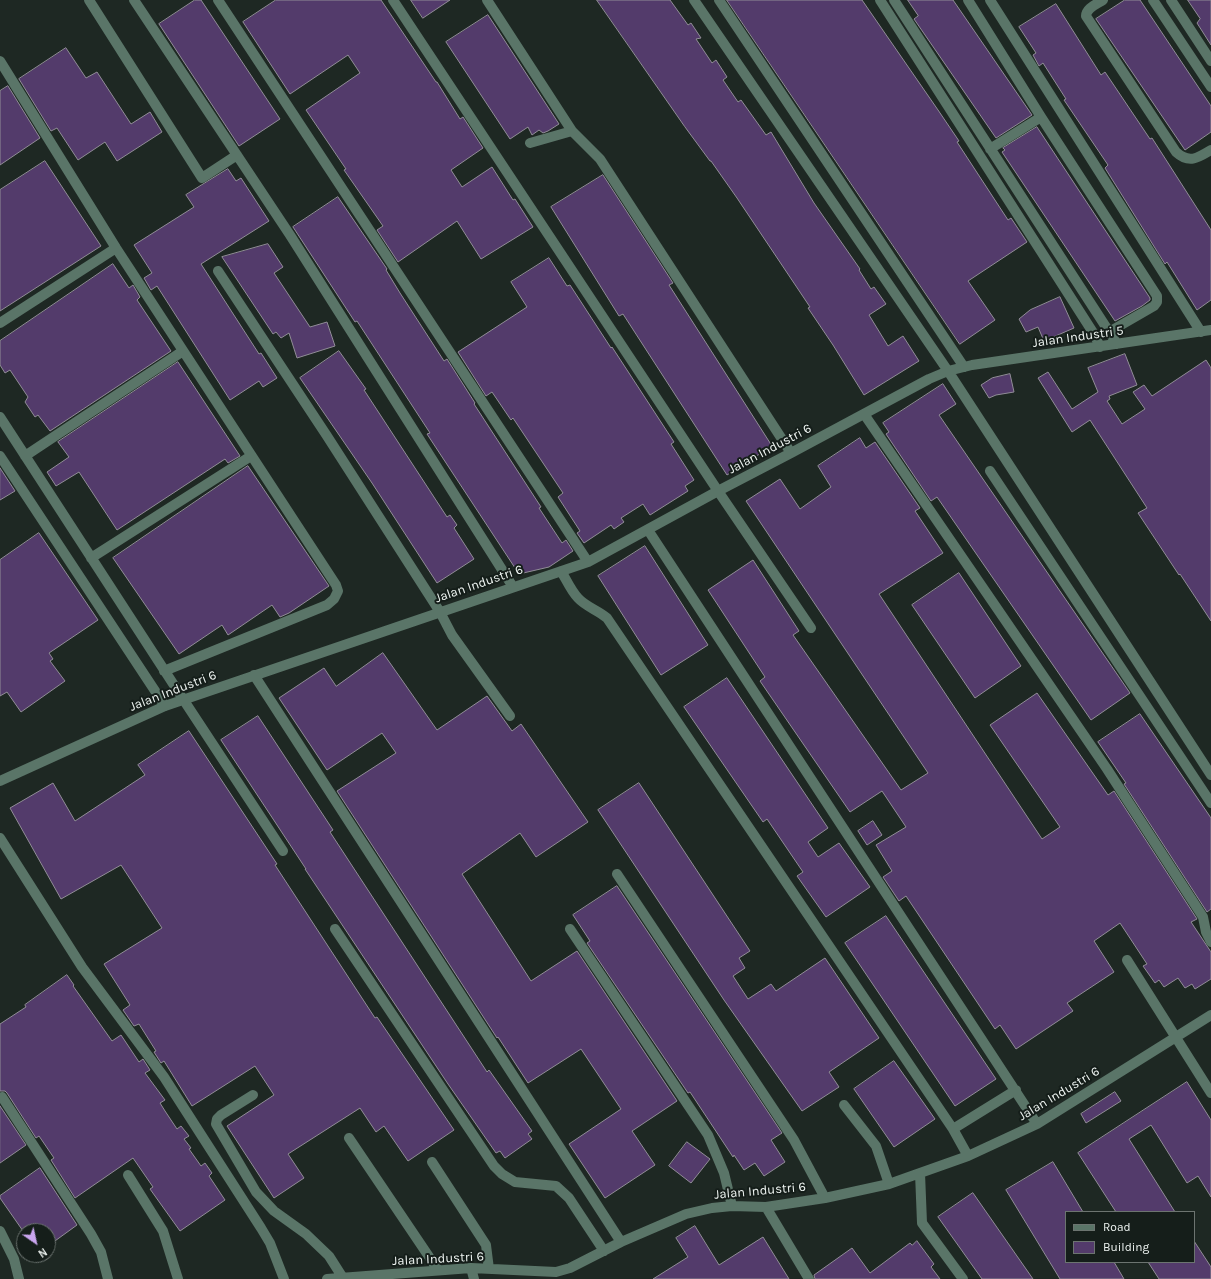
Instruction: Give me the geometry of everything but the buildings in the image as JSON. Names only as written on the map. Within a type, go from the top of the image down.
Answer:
[{"type":"street","points":[[89,0],[202,178],[237,154]]},
{"type":"street","points":[[134,0],[290,235],[512,587]]},
{"type":"street","points":[[218,0],[588,562]]},
{"type":"street","points":[[393,0],[718,491],[811,628]]},
{"type":"street","points":[[487,0],[572,131],[600,158],[791,453]]},
{"type":"street","points":[[694,0],[948,371],[1211,775]]},
{"type":"street","points":[[719,0],[964,367]]},
{"type":"street","points":[[880,0],[1094,334],[1100,347]]},
{"type":"street","points":[[894,0],[1117,344]]},
{"type":"street","points":[[968,0],[1041,117],[1157,296],[1157,302],[1154,306],[1109,332]]},
{"type":"street","points":[[990,0],[1206,331]]},
{"type":"street","points":[[1103,0],[1088,9],[1086,16],[1176,152],[1190,160],[1199,158],[1211,150]]},
{"type":"street","points":[[1153,0],[1211,87]]},
{"type":"street","points":[[1171,0],[1211,61]]},
{"type":"street","points":[[0,60],[116,248],[336,585],[338,592],[334,599],[327,605],[164,671]]},
{"type":"street","points":[[990,149],[1041,117]]},
{"type":"street","points":[[530,143],[572,131]]},
{"type":"street","points":[[0,323],[116,248]]},
{"type":"street","points":[[218,270],[440,612],[452,635],[510,716]]},
{"type":"street","name":"Jalan Industri 5","points":[[948,371],[964,367],[1206,331]]},
{"type":"street","points":[[25,456],[183,351]]},
{"type":"street","name":"Jalan Industri 6","points":[[0,781],[165,706],[588,562],[928,379],[948,371]]},
{"type":"street","points":[[864,414],[1107,769],[1203,917],[1206,932],[1211,942]]},
{"type":"street","points":[[0,417],[164,671],[283,851]]},
{"type":"street","points":[[0,456],[165,706]]},
{"type":"street","points":[[92,558],[251,456]]},
{"type":"street","points":[[990,471],[1211,803]]},
{"type":"street","points":[[648,530],[1037,1124]]},
{"type":"street","points":[[561,571],[577,597],[587,606],[599,611],[607,618],[953,1129],[968,1156]]},
{"type":"street","points":[[254,675],[621,1242]]},
{"type":"street","points":[[0,838],[82,967],[164,1077],[257,1221],[270,1243],[284,1279]]},
{"type":"street","points":[[617,874],[794,1140],[825,1198]]},
{"type":"street","points":[[335,929],[494,1166],[502,1174],[515,1182],[556,1186],[563,1191],[604,1251]]},
{"type":"street","points":[[570,929],[708,1135],[724,1173],[732,1206]]},
{"type":"street","points":[[1127,960],[1211,1093]]},
{"type":"street","name":"Jalan Industri 6","points":[[327,1279],[471,1268],[556,1272],[570,1268],[621,1242],[686,1214],[712,1208],[732,1206],[766,1207],[825,1198],[889,1184],[968,1156],[1037,1124],[1211,1015]]},
{"type":"street","points":[[953,1129],[1016,1090]]},
{"type":"street","points":[[253,1095],[221,1115],[217,1119],[216,1124],[256,1192],[274,1211],[306,1234],[329,1256],[343,1278]]},
{"type":"street","points":[[2,1097],[91,1234],[100,1252],[108,1279]]},
{"type":"street","points":[[844,1105],[876,1146],[889,1184]]},
{"type":"street","points":[[349,1138],[438,1270]]},
{"type":"street","points":[[432,1162],[486,1245],[489,1269]]},
{"type":"street","points":[[920,1173],[922,1223],[964,1279]]},
{"type":"street","points":[[128,1175],[163,1231],[178,1279]]},
{"type":"street","points":[[766,1207],[809,1279]]},
{"type":"street","points":[[0,1231],[14,1259],[19,1279]]},
{"type":"street","points":[[471,1268],[474,1279]]}]
